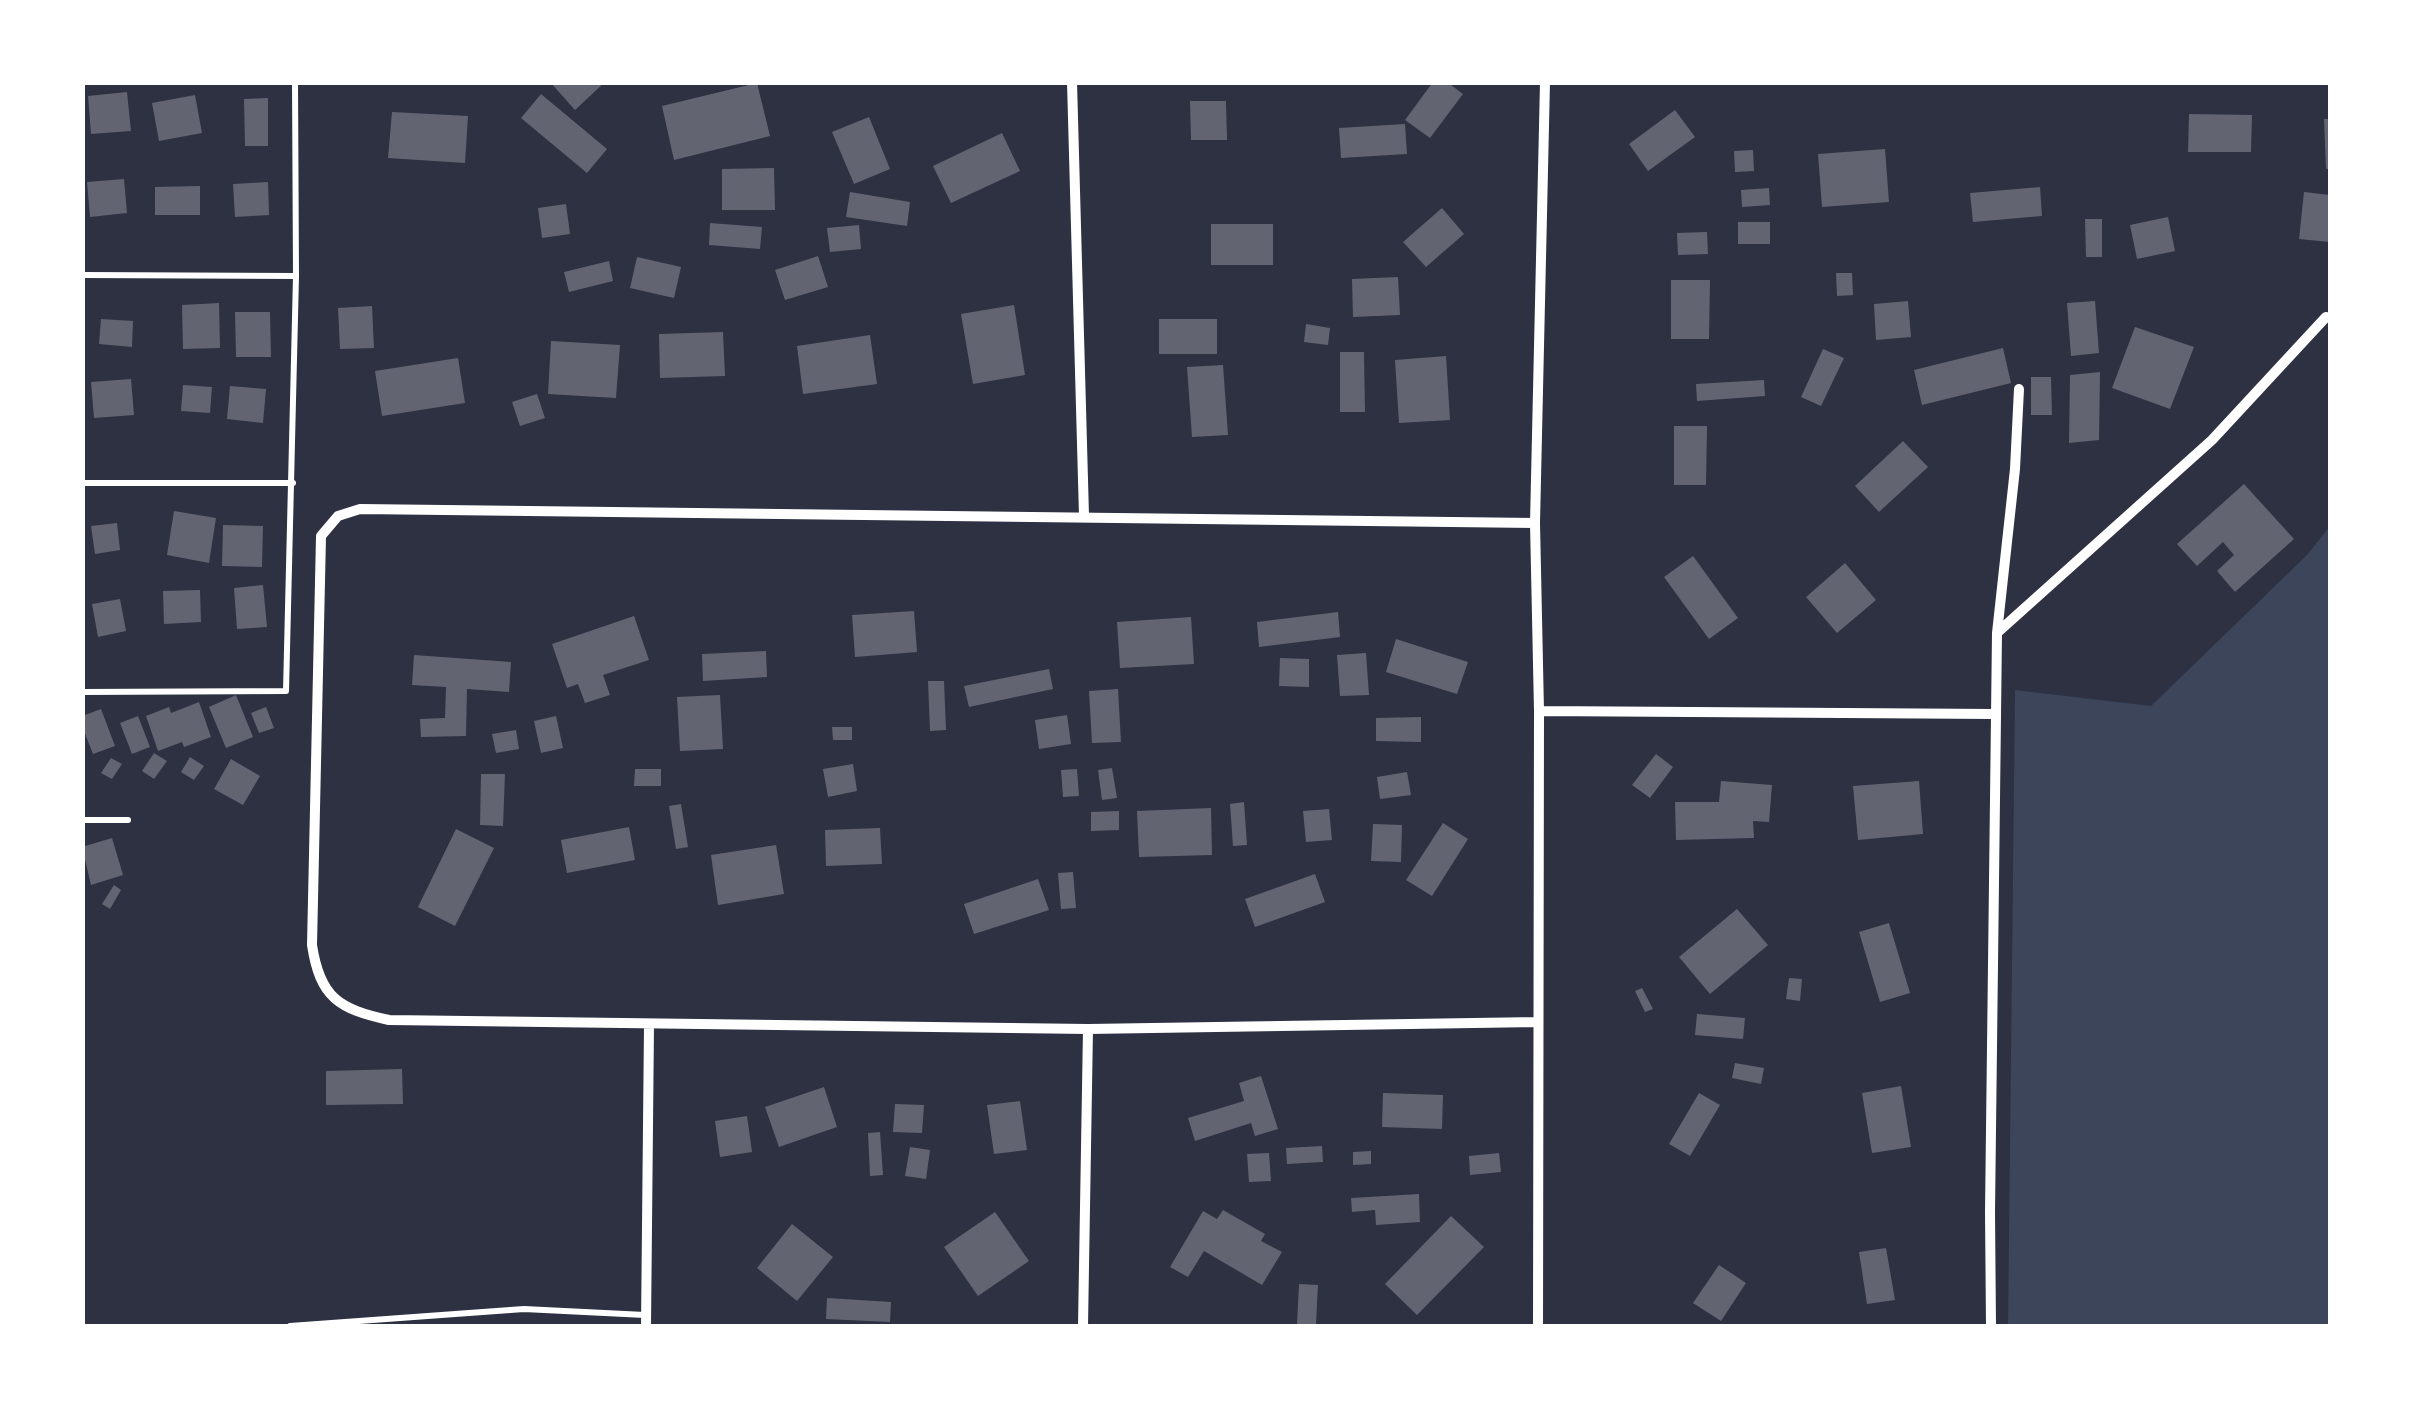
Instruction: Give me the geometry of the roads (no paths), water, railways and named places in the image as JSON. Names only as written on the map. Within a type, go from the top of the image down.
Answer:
[{"type":"street","points":[[1072,82],[1084,516]]},
{"type":"street","points":[[1538,1326],[1536,522],[1545,82]]},
{"type":"street","points":[[1997,632],[2212,440],[2326,317]]},
{"type":"street","points":[[1991,1326],[1997,632],[2020,390]]},
{"type":"street","points":[[1536,522],[380,509],[360,509],[338,516],[321,536],[312,944],[322,985],[337,1001],[354,1012],[389,1020],[1088,1029],[1538,1022]]},
{"type":"street","points":[[1539,711],[1996,714]]},
{"type":"street","points":[[646,1321],[649,1025]]},
{"type":"street","points":[[1083,1326],[1088,1029]]},
{"type":"lane","points":[[82,692],[286,691],[296,276],[295,82]]},
{"type":"lane","points":[[82,275],[296,276]]},
{"type":"lane","points":[[82,483],[292,484]]},
{"type":"lane","points":[[82,820],[128,820]]},
{"type":"lane","points":[[290,1326],[524,1309],[646,1321]]}]
